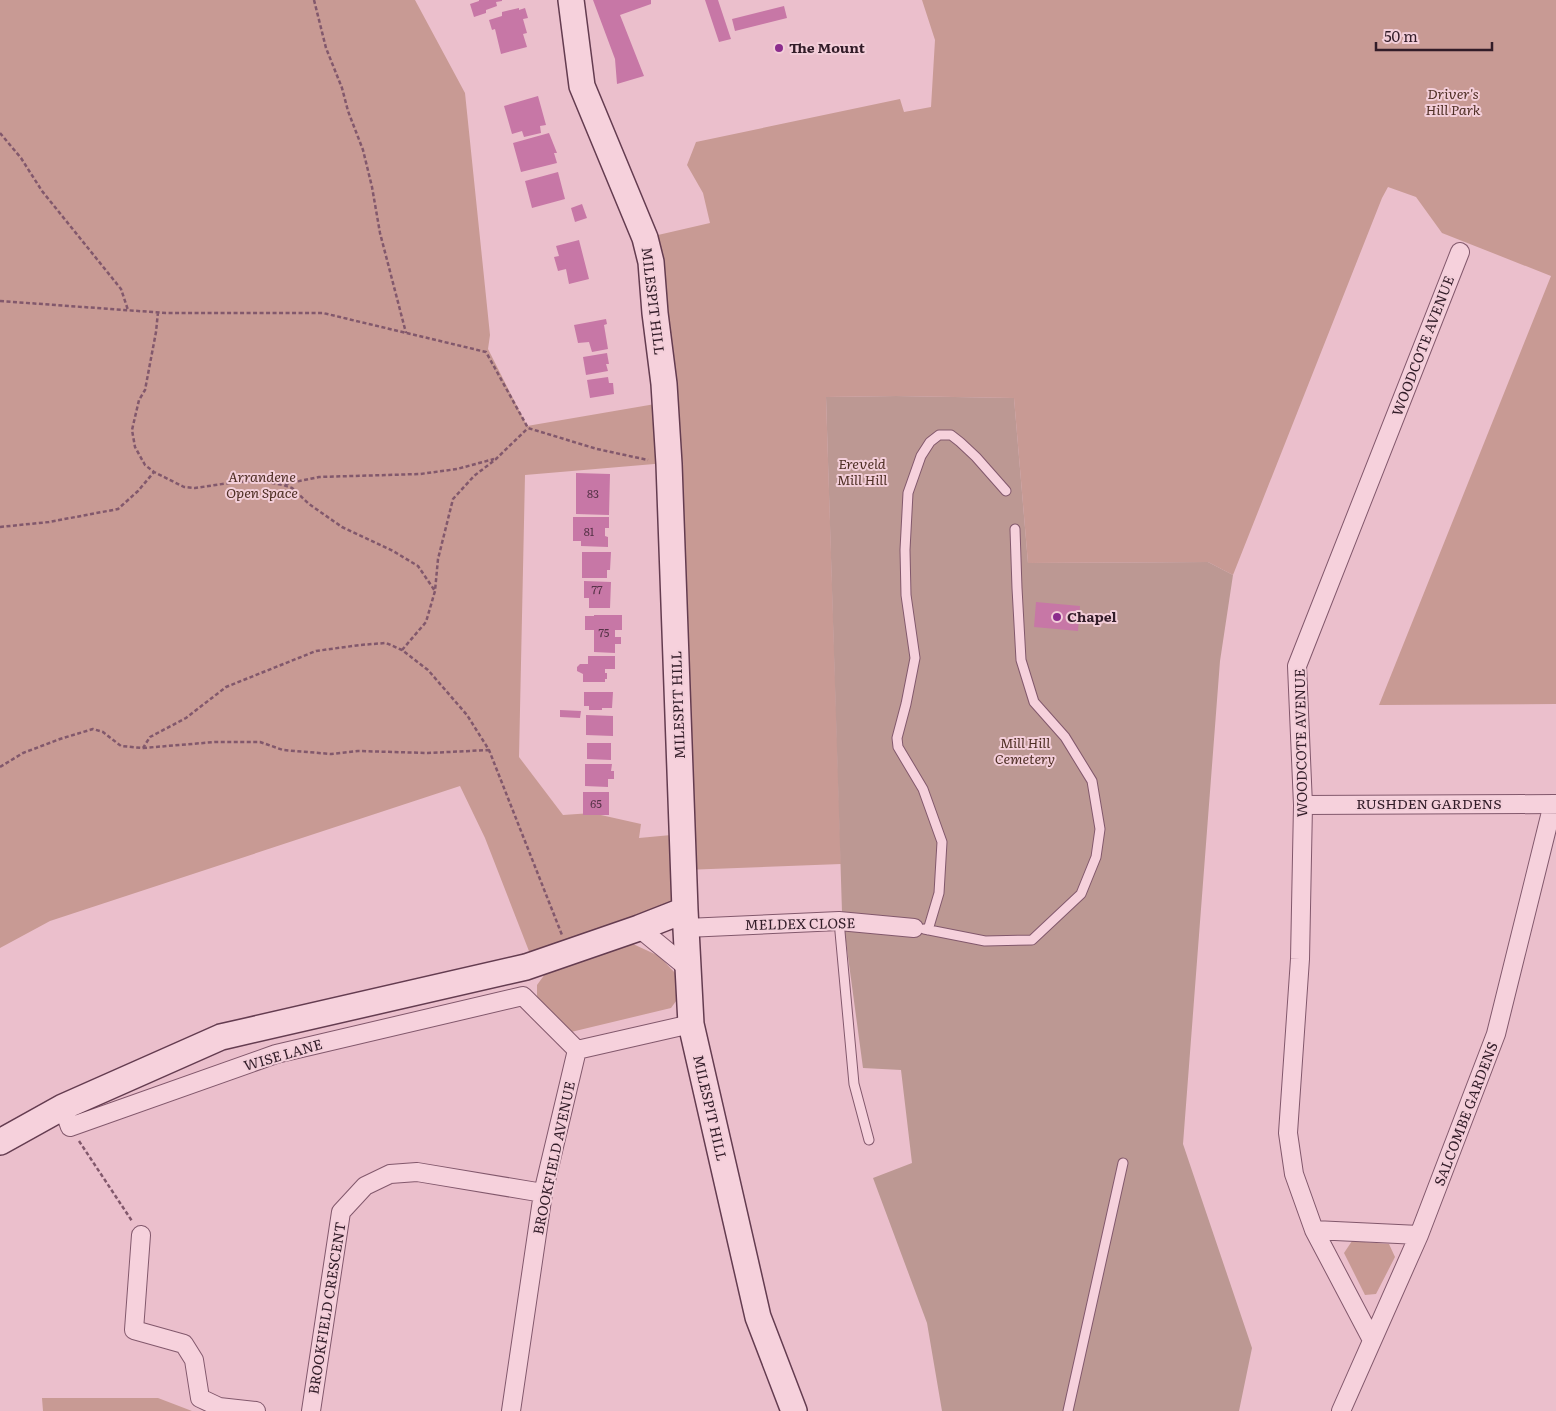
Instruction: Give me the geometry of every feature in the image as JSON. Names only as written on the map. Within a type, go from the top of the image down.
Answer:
[{"type":"street","name":"MILESPIT HILL","points":[[571,0],[582,86],[645,238],[651,262],[654,313],[664,384],[669,464],[685,919],[691,1024],[758,1318],[794,1411]]},
{"type":"street","name":"WOODCOTE AVENUE","points":[[1372,1340],[1314,1230],[1294,1174],[1288,1133],[1300,958],[1303,805],[1297,666],[1460,252]]},
{"type":"street","name":"RUSHDEN GARDENS","points":[[1303,805],[1555,804]]},
{"type":"street","name":"SALCOMBE GARDENS","points":[[1340,1411],[1420,1236],[1496,1034],[1555,804]]},
{"type":"street","name":"MELDEX CLOSE","points":[[685,919],[839,921],[921,929]]},
{"type":"street","name":"WISE LANE","points":[[66,1117],[221,1037],[526,967],[639,928],[685,919]]},
{"type":"street","points":[[639,928],[689,969]]},
{"type":"street","points":[[526,967],[523,996],[577,1050],[691,1024]]},
{"type":"street","name":"WISE LANE","points":[[0,1142],[66,1117],[276,1054],[523,996]]},
{"type":"street","name":"BROOKFIELD AVENUE","points":[[511,1411],[543,1193],[577,1050]]},
{"type":"street","name":"BROOKFIELD CRESCENT","points":[[311,1411],[341,1212],[365,1186],[390,1174],[417,1172],[543,1193]]},
{"type":"street","points":[[1314,1230],[1420,1236]]},
{"type":"street","points":[[141,1235],[134,1330],[184,1344],[194,1360],[200,1398],[219,1406],[256,1411]]},
{"type":"lane","points":[[1006,490],[960,442],[951,435],[940,435],[930,442],[921,456],[908,493],[905,550],[906,595],[915,658],[897,738],[898,748],[923,789],[942,842],[939,893],[921,929],[984,941],[1032,940],[1081,894],[1096,857],[1100,829],[1092,781],[1065,737],[1034,702],[1021,660],[1016,588],[1015,529]]},
{"type":"lane","points":[[839,921],[854,1084],[869,1140]]},
{"type":"lane","points":[[1068,1411],[1123,1162]]},
{"type":"path","points":[[314,0],[326,48],[363,150],[380,233],[406,333]]},
{"type":"path","points":[[0,133],[21,158],[42,191],[121,289],[128,310]]},
{"type":"path","points":[[0,301],[158,312],[323,313],[486,352],[528,428],[597,449],[669,464]]},
{"type":"path","points":[[158,312],[156,332],[144,390],[135,413],[132,430],[135,447],[144,465],[184,487],[195,488],[236,482],[263,481],[283,484],[292,488],[309,504],[342,527],[393,551],[418,566],[435,591]]},
{"type":"path","points":[[402,650],[426,622],[435,591],[438,558],[453,499],[474,476],[496,459],[528,428]]},
{"type":"path","points":[[283,484],[319,477],[429,473],[457,469],[496,459]]},
{"type":"path","points":[[0,526],[49,522],[118,509],[138,491],[154,472]]},
{"type":"path","points":[[143,748],[150,737],[186,718],[226,687],[284,663],[316,651],[360,645],[386,643],[402,650],[428,670],[448,691],[467,715],[489,750],[569,952]]},
{"type":"path","points":[[0,767],[23,753],[93,728],[103,732],[121,746],[143,748],[215,742],[260,742],[283,750],[331,754],[358,751],[428,753],[489,750]]},
{"type":"path","points":[[66,1117],[141,1235]]},
{"type":"green space","points":[[0,0],[415,0],[465,93],[490,335],[488,349],[527,426],[661,403],[666,463],[525,475],[519,757],[563,815],[592,813],[641,824],[639,838],[682,834],[669,464],[664,384],[651,262],[645,238],[710,223],[703,193],[687,165],[696,142],[900,99],[904,112],[931,107],[935,40],[922,0],[1556,0],[1556,704],[1379,705],[1551,276],[1442,233],[1416,197],[1388,187],[1233,575],[1208,562],[1028,563],[1014,398],[826,397],[841,864],[684,870],[685,910],[640,928],[534,964],[485,838],[460,786],[50,921],[0,948]]},
{"type":"green space","name":"Mill Hill Cemetery","points":[[826,397],[1014,398],[1028,563],[1208,562],[1233,575],[1220,661],[1183,1144],[1252,1348],[1239,1411],[942,1411],[927,1323],[873,1178],[912,1163],[901,1070],[863,1068],[842,912]]},
{"type":"green space","points":[[633,944],[659,956],[676,974],[682,993],[671,1008],[571,1032],[548,1018],[537,996],[537,985],[545,974],[619,946]]},
{"type":"green space","points":[[1352,1241],[1389,1244],[1395,1257],[1376,1294],[1365,1295],[1344,1253]]},
{"type":"green space","points":[[42,1398],[158,1398],[192,1411],[43,1411]]},
{"type":"building","points":[[479,0],[502,1],[496,2],[497,6],[486,10],[486,13],[474,17],[470,4]]},
{"type":"building","points":[[593,0],[651,0],[651,4],[620,15],[644,76],[617,84],[615,59]]},
{"type":"building","points":[[705,0],[718,0],[731,39],[719,42]]},
{"type":"building","points":[[784,6],[787,18],[735,31],[732,19]]},
{"type":"building","points":[[519,8],[519,10],[525,8],[528,18],[523,19],[527,33],[523,34],[527,47],[501,54],[495,29],[492,30],[489,20],[502,16],[502,12]]},
{"type":"building","points":[[538,96],[546,125],[540,126],[541,133],[524,137],[522,131],[512,134],[504,106]]},
{"type":"building","points":[[549,133],[557,153],[554,153],[557,163],[521,172],[513,143]]},
{"type":"building","points":[[558,172],[565,199],[532,208],[525,181]]},
{"type":"building","points":[[582,204],[587,218],[575,222],[571,208]]},
{"type":"building","points":[[579,240],[589,279],[569,284],[566,269],[558,271],[554,257],[559,256],[556,246]]},
{"type":"building","points":[[606,319],[607,324],[604,325],[608,349],[592,352],[589,342],[578,343],[574,325]]},
{"type":"building","points":[[607,353],[609,364],[606,364],[608,371],[586,375],[583,357]]},
{"type":"building","points":[[608,377],[609,383],[613,383],[614,394],[590,398],[587,380]]},
{"type":"building","points":[[576,473],[610,474],[609,515],[576,514]]},
{"type":"building","points":[[573,517],[609,517],[609,528],[605,528],[605,536],[608,537],[608,547],[581,546],[581,541],[573,541]]},
{"type":"building","points":[[582,552],[611,552],[610,570],[607,570],[607,578],[582,578]]},
{"type":"building","points":[[584,581],[611,582],[610,608],[589,608],[589,598],[584,598]]},
{"type":"building","name":"Chapel","points":[[1036,602],[1080,606],[1078,631],[1034,627]]},
{"type":"building","points":[[622,615],[622,630],[615,630],[615,637],[621,637],[621,644],[615,644],[615,653],[594,652],[594,630],[585,630],[585,616]]},
{"type":"building","points":[[588,656],[615,656],[615,669],[605,669],[607,679],[605,679],[605,682],[583,682],[583,674],[577,671],[577,667],[580,664],[588,664]]},
{"type":"building","points":[[584,692],[613,692],[612,708],[589,710],[589,706],[584,706]]},
{"type":"building","points":[[560,710],[581,711],[580,718],[560,717]]},
{"type":"building","points":[[586,715],[613,716],[613,736],[586,735]]},
{"type":"building","points":[[587,743],[611,743],[611,760],[587,759]]},
{"type":"building","points":[[585,764],[612,764],[611,771],[614,771],[614,779],[608,779],[608,787],[585,786]]},
{"type":"building","points":[[583,792],[609,792],[609,815],[583,815]]},
{"type":"place","name":"The Mount","points":[[779,48]]},
{"type":"place","name":"Chapel","points":[[1057,617]]},
{"type":"park label","name":"Driver's Hill Park","points":[[1453,102]]},
{"type":"park label","name":"Ereveld Mill Hill","points":[[862,472]]},
{"type":"park label","name":"Arrandene Open Space","points":[[262,486]]}]
